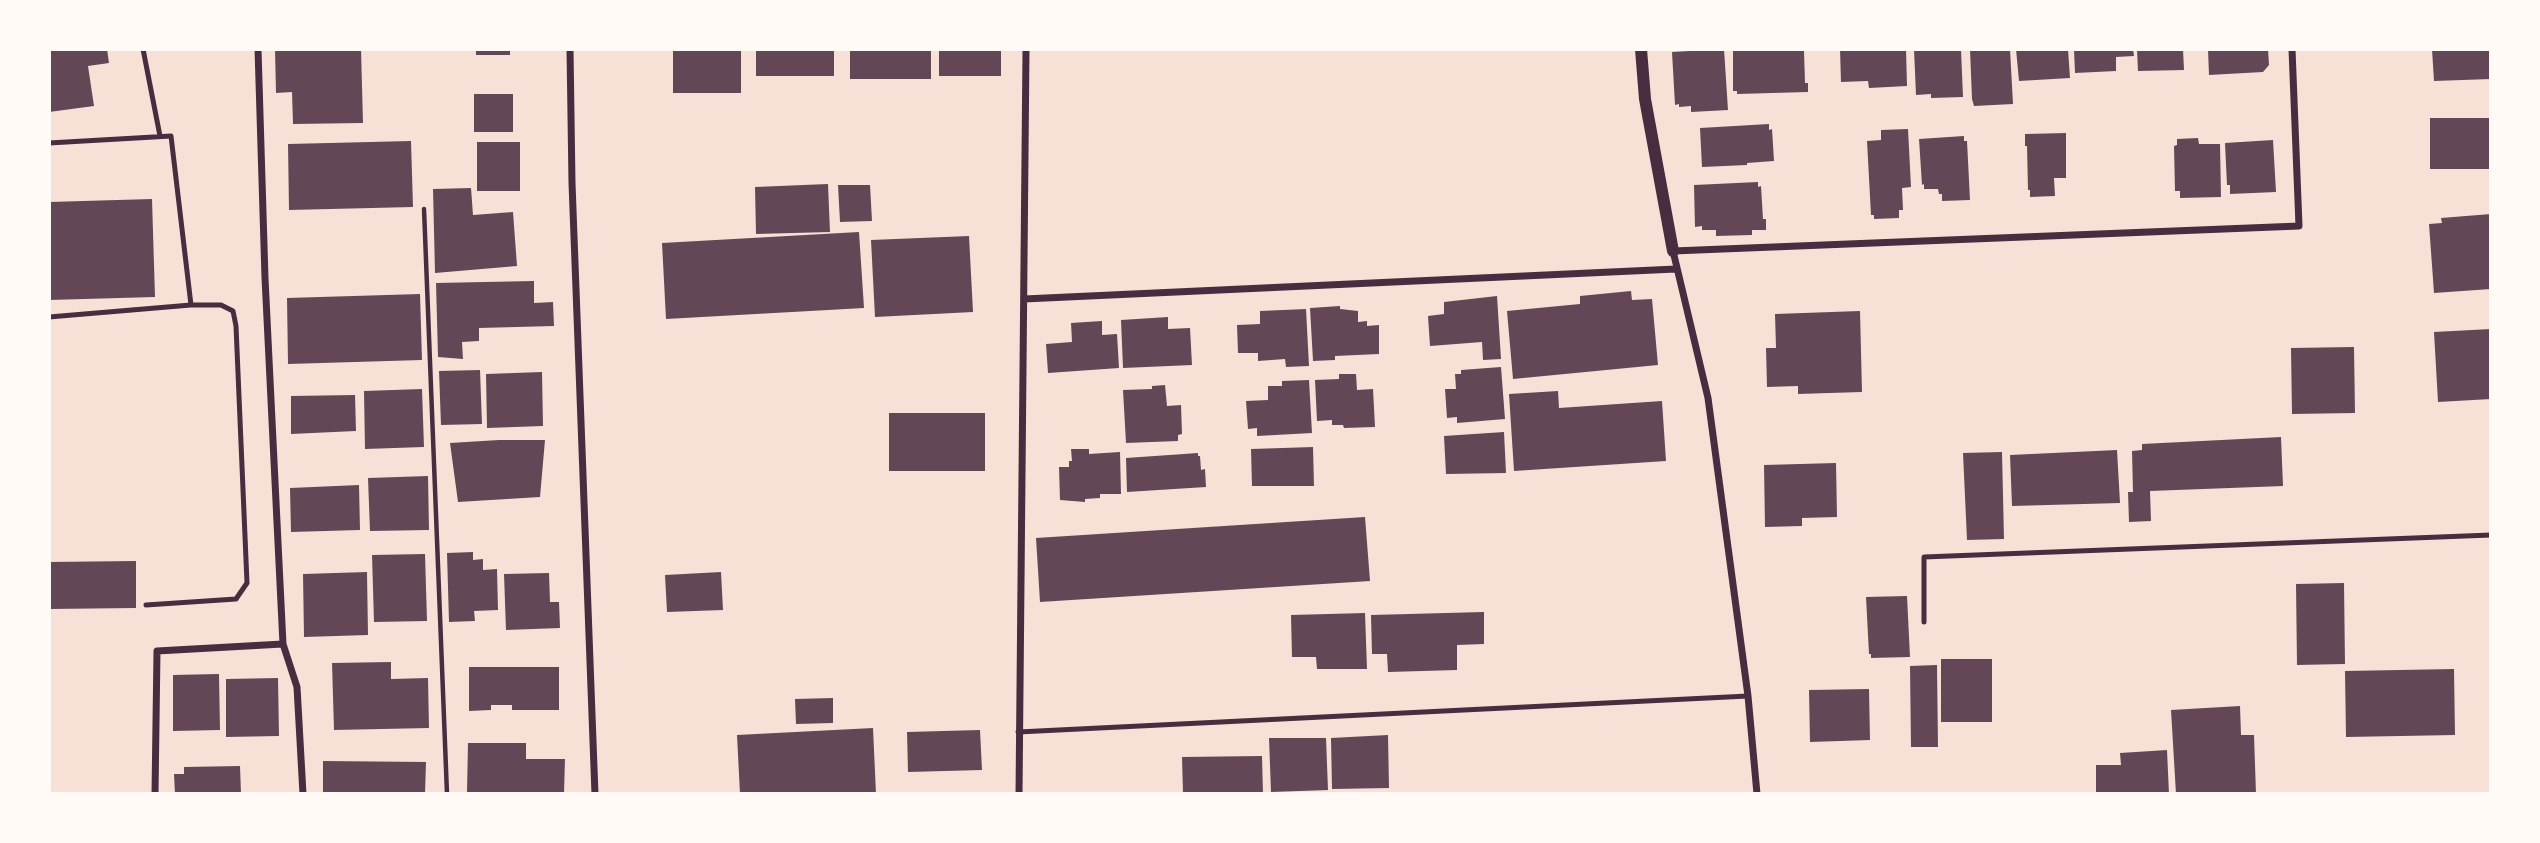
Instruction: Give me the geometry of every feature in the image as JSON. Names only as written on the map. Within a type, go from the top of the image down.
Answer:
[{"type":"street","points":[[258,49],[265,278],[283,644],[298,687],[303,794]]},
{"type":"street","points":[[570,49],[573,211],[595,794]]},
{"type":"street","points":[[1019,794],[1026,49]]},
{"type":"street","points":[[1641,49],[1645,99],[1676,269],[1708,398],[1748,696],[1757,794]]},
{"type":"street","points":[[1673,251],[2299,226],[2292,49]]},
{"type":"street","points":[[1024,299],[1676,269]]},
{"type":"street","points":[[155,794],[157,650],[283,644]]},
{"type":"lane","points":[[143,49],[160,136]]},
{"type":"lane","points":[[49,143],[171,136],[191,305]]},
{"type":"lane","points":[[49,317],[191,305],[221,305],[233,311],[236,326],[247,583],[236,600],[146,605]]},
{"type":"lane","points":[[1924,622],[1924,558],[2491,535]]},
{"type":"lane","points":[[1018,732],[1748,696]]},
{"type":"path","points":[[424,209],[447,794]]},
{"type":"building","points":[[49,49],[107,49],[109,63],[88,66],[94,106],[49,112]]},
{"type":"building","points":[[275,49],[361,49],[363,123],[293,124],[292,92],[276,93]]},
{"type":"building","points":[[476,49],[510,49],[510,55],[476,55]]},
{"type":"building","points":[[673,49],[741,49],[741,93],[673,93]]},
{"type":"building","points":[[756,49],[834,49],[834,76],[756,76]]},
{"type":"building","points":[[850,49],[931,49],[931,79],[850,79]]},
{"type":"building","points":[[939,49],[1001,49],[1001,76],[939,76]]},
{"type":"building","points":[[1724,49],[1728,110],[1691,112],[1691,106],[1675,105],[1672,52]]},
{"type":"building","points":[[1733,49],[1801,49],[1804,51],[1805,83],[1808,83],[1808,92],[1737,94],[1737,91],[1733,91]]},
{"type":"building","points":[[1840,49],[1906,49],[1907,86],[1869,88],[1868,81],[1841,82]]},
{"type":"building","points":[[1914,49],[1961,49],[1963,97],[1931,98],[1931,94],[1916,95]]},
{"type":"building","points":[[1970,49],[2010,49],[2013,104],[1974,106]]},
{"type":"building","points":[[2016,49],[2068,49],[2070,78],[2019,81]]},
{"type":"building","points":[[2074,49],[2133,49],[2134,56],[2116,57],[2116,71],[2075,73]]},
{"type":"building","points":[[2137,49],[2183,49],[2184,70],[2138,71]]},
{"type":"building","points":[[2208,49],[2268,49],[2269,65],[2263,72],[2209,75]]},
{"type":"building","points":[[2432,49],[2491,49],[2491,79],[2434,81]]},
{"type":"building","points":[[474,94],[513,94],[513,132],[474,132]]},
{"type":"building","points":[[2430,118],[2491,118],[2491,169],[2430,169]]},
{"type":"building","points":[[1769,124],[1769,130],[1772,129],[1774,161],[1702,167],[1700,128]]},
{"type":"building","points":[[1908,129],[1911,187],[1902,188],[1903,210],[1899,210],[1899,218],[1874,219],[1874,215],[1871,215],[1867,141],[1881,140],[1881,130]]},
{"type":"building","points":[[2066,133],[2066,178],[2054,178],[2055,196],[2030,197],[2025,134]]},
{"type":"building","points":[[1964,136],[1964,141],[1967,141],[1970,200],[1942,201],[1942,194],[1939,194],[1938,189],[1924,189],[1924,184],[1922,185],[1919,139]]},
{"type":"building","points":[[2198,138],[2199,144],[2220,144],[2221,197],[2180,198],[2180,191],[2175,191],[2174,146],[2177,145],[2177,139]]},
{"type":"building","points":[[2273,140],[2276,192],[2230,194],[2230,185],[2227,185],[2225,143]]},
{"type":"building","points":[[411,141],[413,207],[289,210],[288,144]]},
{"type":"building","points":[[477,142],[520,142],[520,191],[477,191]]},
{"type":"building","points":[[1758,182],[1758,187],[1761,186],[1766,230],[1752,230],[1752,235],[1716,236],[1716,230],[1695,227],[1694,185]]},
{"type":"building","points":[[828,184],[830,232],[756,234],[755,187]]},
{"type":"building","points":[[838,185],[870,185],[872,221],[840,222]]},
{"type":"building","points":[[471,188],[473,215],[513,212],[517,266],[435,273],[433,189]]},
{"type":"building","points":[[152,199],[155,297],[49,300],[49,202]]},
{"type":"building","points":[[2491,214],[2491,289],[2434,293],[2429,224],[2442,223],[2441,218]]},
{"type":"building","points":[[859,232],[864,308],[666,319],[662,243]]},
{"type":"building","points":[[969,236],[973,312],[875,317],[871,240]]},
{"type":"building","points":[[534,281],[534,303],[553,302],[554,326],[479,328],[479,341],[462,342],[463,359],[438,357],[436,283]]},
{"type":"building","points":[[1631,291],[1632,300],[1652,299],[1658,365],[1513,379],[1507,311],[1580,304],[1580,296]]},
{"type":"building","points":[[420,294],[422,360],[288,364],[287,298]]},
{"type":"building","points":[[1497,296],[1501,359],[1483,360],[1482,342],[1430,346],[1428,316],[1444,314],[1444,302]]},
{"type":"building","points":[[1340,306],[1340,309],[1358,311],[1358,322],[1367,321],[1367,326],[1379,325],[1379,354],[1335,356],[1335,360],[1313,361],[1310,308]]},
{"type":"building","points":[[1306,309],[1309,366],[1286,367],[1285,359],[1258,361],[1258,353],[1238,353],[1237,325],[1260,324],[1260,311]]},
{"type":"building","points":[[1860,311],[1862,392],[1798,394],[1798,386],[1767,387],[1766,348],[1776,348],[1775,314]]},
{"type":"building","points":[[1168,317],[1168,329],[1190,328],[1192,365],[1123,368],[1121,320]]},
{"type":"building","points":[[1102,321],[1102,335],[1117,334],[1119,368],[1048,373],[1046,344],[1072,342],[1071,323]]},
{"type":"building","points":[[2491,329],[2491,399],[2438,402],[2434,332]]},
{"type":"building","points":[[2354,347],[2355,413],[2292,414],[2291,348]]},
{"type":"building","points":[[1501,367],[1505,419],[1457,423],[1457,417],[1447,418],[1445,389],[1456,389],[1455,374],[1461,374],[1461,370]]},
{"type":"building","points":[[480,370],[482,424],[441,425],[439,371]]},
{"type":"building","points":[[542,372],[543,426],[487,428],[486,374]]},
{"type":"building","points":[[1339,374],[1356,374],[1357,390],[1373,389],[1375,427],[1344,428],[1343,425],[1332,425],[1332,420],[1317,421],[1315,380],[1339,379]]},
{"type":"building","points":[[1309,380],[1312,433],[1257,436],[1257,428],[1248,429],[1246,401],[1268,400],[1268,386],[1282,386],[1282,381]]},
{"type":"building","points":[[1165,385],[1167,406],[1181,405],[1182,434],[1178,435],[1178,441],[1126,443],[1123,390],[1152,389],[1152,386]]},
{"type":"building","points":[[422,389],[424,447],[365,449],[364,391]]},
{"type":"building","points":[[1558,391],[1559,408],[1662,401],[1666,461],[1514,471],[1509,394]]},
{"type":"building","points":[[355,395],[356,431],[291,434],[291,396]]},
{"type":"building","points":[[889,413],[985,413],[985,471],[889,471]]},
{"type":"building","points":[[1504,432],[1506,473],[1446,474],[1444,436]]},
{"type":"building","points":[[2281,437],[2283,486],[2150,491],[2151,521],[2129,522],[2128,492],[2133,492],[2132,451],[2142,450],[2142,444]]},
{"type":"building","points":[[545,440],[540,497],[458,502],[450,443]]},
{"type":"building","points":[[1313,447],[1314,486],[1252,486],[1251,449]]},
{"type":"building","points":[[1071,449],[1089,449],[1089,454],[1120,452],[1121,494],[1100,494],[1100,498],[1085,499],[1085,502],[1060,500],[1059,467],[1069,467],[1069,461],[1072,461]]},
{"type":"building","points":[[2117,450],[2120,503],[2012,506],[2010,455]]},
{"type":"building","points":[[2002,452],[2004,539],[1967,540],[1963,453]]},
{"type":"building","points":[[1198,453],[1201,470],[1205,469],[1206,487],[1127,492],[1126,458]]},
{"type":"building","points":[[1836,463],[1837,517],[1802,518],[1802,526],[1765,527],[1764,465]]},
{"type":"building","points":[[428,476],[429,530],[370,531],[368,478]]},
{"type":"building","points":[[359,485],[360,530],[291,532],[290,488]]},
{"type":"building","points":[[1365,517],[1370,581],[1040,602],[1036,538]]},
{"type":"building","points":[[473,552],[473,560],[483,559],[483,570],[497,569],[498,610],[474,611],[475,621],[449,622],[447,553]]},
{"type":"building","points":[[425,554],[427,621],[374,622],[372,555]]},
{"type":"building","points":[[136,561],[136,608],[49,609],[49,562]]},
{"type":"building","points":[[367,572],[368,635],[304,637],[303,574]]},
{"type":"building","points":[[721,572],[723,610],[667,612],[665,575]]},
{"type":"building","points":[[549,573],[550,602],[559,602],[560,628],[506,630],[504,574]]},
{"type":"building","points":[[2344,583],[2345,664],[2297,665],[2296,584]]},
{"type":"building","points":[[1907,596],[1910,657],[1871,658],[1866,597]]},
{"type":"building","points":[[1484,612],[1484,644],[1457,645],[1457,670],[1388,672],[1387,654],[1372,654],[1371,615]]},
{"type":"building","points":[[1365,613],[1367,669],[1317,669],[1316,657],[1292,657],[1291,615]]},
{"type":"building","points":[[1941,659],[1992,659],[1992,722],[1941,722]]},
{"type":"building","points":[[391,662],[391,679],[428,678],[429,728],[334,730],[332,663]]},
{"type":"building","points":[[1937,665],[1938,747],[1911,747],[1910,666]]},
{"type":"building","points":[[469,667],[559,667],[559,710],[512,710],[512,705],[491,705],[491,710],[469,711]]},
{"type":"building","points":[[2454,669],[2455,735],[2346,737],[2345,671]]},
{"type":"building","points":[[219,674],[220,730],[173,731],[173,675]]},
{"type":"building","points":[[278,678],[279,736],[226,737],[226,679]]},
{"type":"building","points":[[1869,689],[1870,740],[1810,742],[1809,690]]},
{"type":"building","points":[[833,698],[833,723],[796,724],[795,699]]},
{"type":"building","points":[[2240,706],[2241,735],[2254,735],[2256,794],[2176,794],[2171,710]]},
{"type":"building","points":[[873,728],[876,794],[740,794],[737,735]]},
{"type":"building","points":[[980,730],[982,770],[908,772],[907,732]]},
{"type":"building","points":[[1388,735],[1389,788],[1332,789],[1331,738]]},
{"type":"building","points":[[1269,738],[1326,738],[1328,790],[1271,792]]},
{"type":"building","points":[[468,743],[526,743],[526,759],[565,759],[564,793],[467,792]]},
{"type":"building","points":[[2167,750],[2169,794],[2096,794],[2096,765],[2121,765],[2120,753]]},
{"type":"building","points":[[1262,756],[1263,794],[1183,794],[1182,757]]},
{"type":"building","points":[[323,761],[426,762],[425,794],[323,794]]},
{"type":"building","points":[[240,766],[241,794],[175,794],[174,774],[184,774],[184,767]]}]
